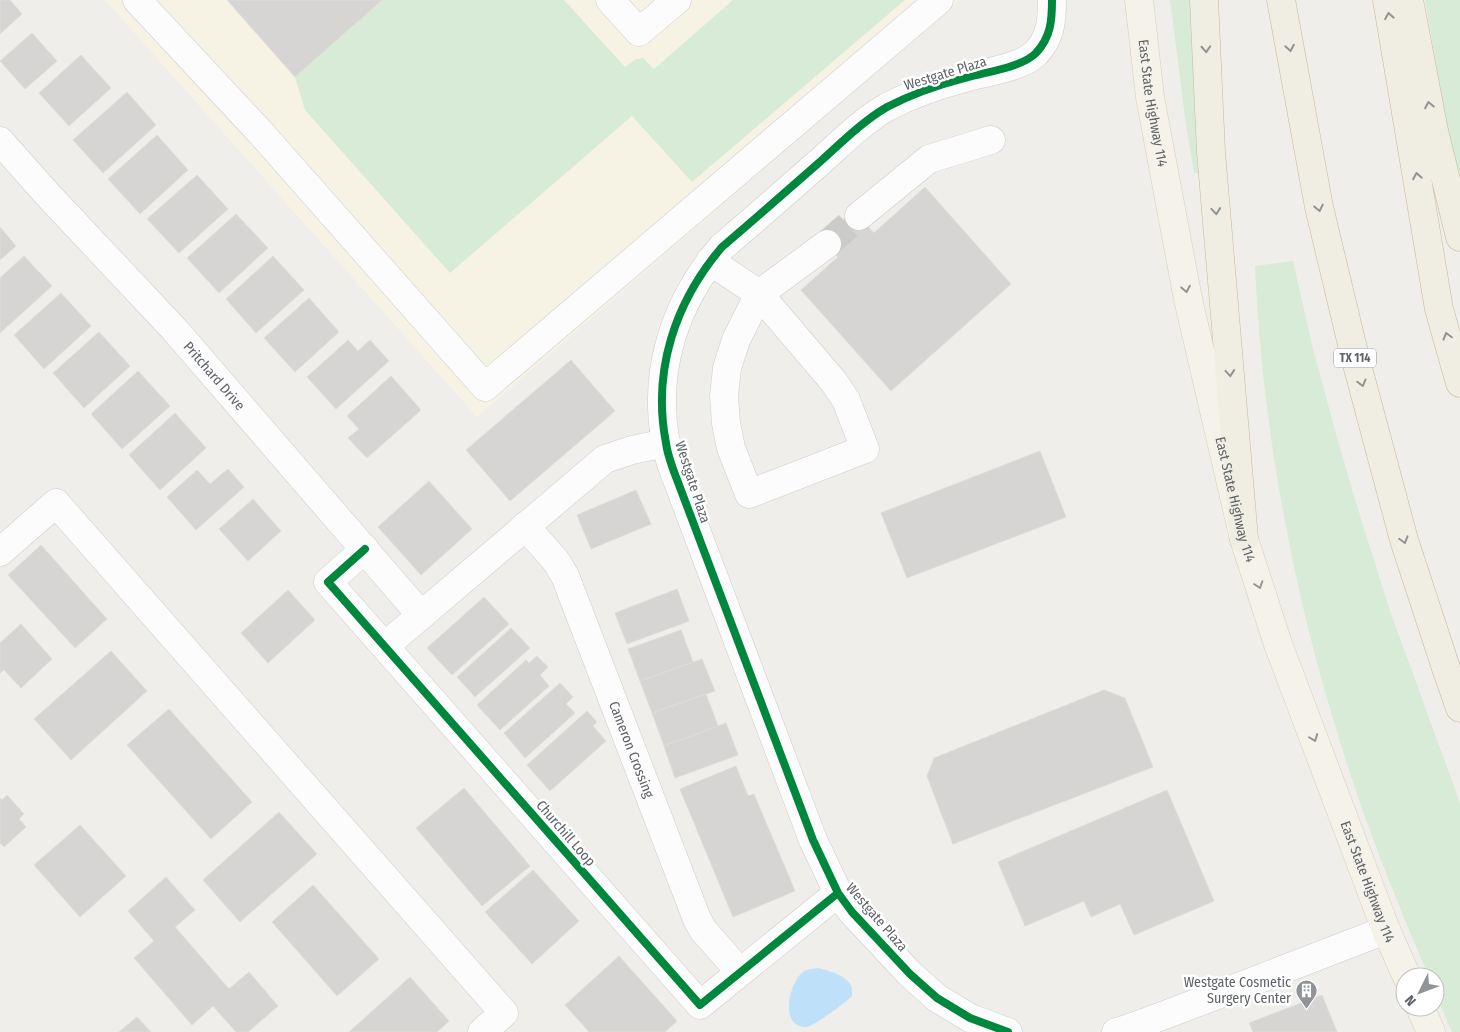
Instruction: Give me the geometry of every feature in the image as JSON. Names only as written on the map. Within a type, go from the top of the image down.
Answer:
[{"type":"highway","points":[[1204,0],[1211,152],[1244,539]]},
{"type":"highway","name":"TX 114","points":[[1281,0],[1319,207],[1355,357],[1404,540],[1460,708]]},
{"type":"highway","points":[[1387,0],[1439,309],[1460,383]]},
{"type":"highway","points":[[1409,0],[1434,131],[1460,237]]},
{"type":"main road","name":"East State Highway 114","points":[[1139,0],[1150,97],[1188,299],[1244,539],[1278,644],[1386,930],[1403,967]]},
{"type":"main road","points":[[1424,1017],[1431,1032]]},
{"type":"street","points":[[137,0],[260,132],[485,387],[939,0]]},
{"type":"street","points":[[610,0],[639,32],[677,0]]},
{"type":"street","name":"Westgate Plaza","points":[[1008,1032],[970,1018],[937,998],[878,941],[838,893],[813,840],[672,469],[662,416],[661,391],[666,356],[674,328],[687,297],[710,261],[722,247],[884,109],[922,91],[963,78],[1016,65],[1035,54],[1046,38],[1052,19],[1052,0]]},
{"type":"street","points":[[859,216],[929,159],[990,140]]},
{"type":"street","name":"Pritchard Drive","points":[[0,141],[174,329],[421,615]]},
{"type":"street","points":[[710,261],[759,294],[834,382],[846,400],[865,449],[749,494],[731,448],[726,423],[724,396],[727,368],[736,340],[759,294],[827,244]]},
{"type":"street","points":[[385,646],[605,459],[632,450],[666,443]]},
{"type":"street","points":[[0,552],[56,503],[504,1013],[482,1032]]},
{"type":"street","name":"Cameron Crossing","points":[[525,526],[556,561],[565,576],[697,919],[703,930],[740,972]]},
{"type":"street","name":"Churchill Loop","points":[[365,549],[328,582],[700,1005],[838,893]]},
{"type":"street","points":[[1116,1032],[1195,1005],[1280,970],[1386,930]]},
{"type":"shaded area","points":[[105,0],[959,0],[477,417]]},
{"type":"green space","points":[[382,0],[564,0],[625,67],[636,59],[643,58],[654,69],[733,0],[905,0],[692,182],[632,116],[450,273],[305,110],[295,77]]},
{"type":"green space","points":[[1170,0],[1191,0],[1209,172],[1194,173]]},
{"type":"green space","points":[[1425,0],[1460,0],[1460,186],[1450,144]]},
{"type":"green space","points":[[1293,261],[1313,349],[1361,519],[1389,608],[1460,803],[1460,1032],[1452,1032],[1445,1016],[1445,967],[1425,967],[1361,806],[1324,690],[1295,570],[1273,449],[1259,327],[1255,266]]},
{"type":"water","points":[[818,968],[838,974],[847,980],[852,988],[852,996],[817,1022],[807,1027],[801,1027],[790,1016],[789,1000],[795,983],[803,972]]},
{"type":"building","points":[[0,0],[10,0],[22,14],[0,34]]},
{"type":"building","points":[[227,0],[382,0],[295,77]]},
{"type":"building","points":[[32,33],[57,61],[25,89],[0,61]]},
{"type":"building","points":[[81,55],[111,88],[69,126],[39,93]]},
{"type":"building","points":[[127,92],[156,125],[103,173],[73,140]]},
{"type":"building","points":[[157,135],[188,170],[140,214],[108,179]]},
{"type":"building","points":[[197,175],[228,209],[179,253],[147,219]]},
{"type":"building","points":[[925,187],[1011,284],[891,391],[801,290],[838,257],[822,238],[854,210],[874,233]]},
{"type":"building","points":[[236,214],[268,248],[219,293],[187,258]]},
{"type":"building","points":[[0,227],[16,246],[0,260]]},
{"type":"building","points":[[24,256],[52,286],[0,333],[0,278]]},
{"type":"building","points":[[273,256],[304,290],[256,333],[226,299]]},
{"type":"building","points":[[61,293],[91,326],[44,369],[14,335]]},
{"type":"building","points":[[309,298],[339,332],[295,372],[264,338]]},
{"type":"building","points":[[99,332],[130,366],[84,408],[53,373]]},
{"type":"building","points":[[348,340],[358,351],[370,340],[389,361],[336,409],[307,377]]},
{"type":"building","points":[[571,360],[615,411],[510,501],[466,450]]},
{"type":"building","points":[[138,371],[170,406],[122,449],[91,414]]},
{"type":"building","points":[[391,376],[421,410],[367,458],[348,438],[359,429],[347,416]]},
{"type":"building","points":[[175,413],[206,448],[160,490],[129,455]]},
{"type":"building","points":[[1040,451],[1066,517],[907,578],[881,513]]},
{"type":"building","points":[[228,469],[244,487],[196,530],[167,497],[197,470],[210,484]]},
{"type":"building","points":[[429,481],[472,529],[421,575],[378,527]]},
{"type":"building","points":[[636,490],[651,524],[591,549],[577,515]]},
{"type":"building","points":[[253,499],[281,531],[248,561],[219,529]]},
{"type":"building","points":[[41,545],[107,619],[75,648],[8,575]]},
{"type":"building","points":[[677,589],[689,621],[627,644],[615,613]]},
{"type":"building","points":[[288,590],[315,620],[268,663],[241,633]]},
{"type":"building","points":[[484,597],[509,624],[452,675],[427,648]]},
{"type":"building","points":[[21,624],[52,659],[21,688],[4,670],[0,673],[0,643]]},
{"type":"building","points":[[511,628],[530,648],[475,697],[457,677]]},
{"type":"building","points":[[681,630],[693,662],[640,681],[628,649]]},
{"type":"building","points":[[111,651],[147,691],[71,760],[34,719]]},
{"type":"building","points":[[537,656],[548,667],[540,675],[549,686],[500,730],[477,705],[526,660],[529,663]]},
{"type":"building","points":[[702,659],[715,691],[652,713],[640,681]]},
{"type":"building","points":[[560,683],[573,697],[566,704],[575,713],[525,758],[504,733]]},
{"type":"building","points":[[1104,690],[1125,698],[1153,767],[953,844],[927,776],[934,758]]},
{"type":"building","points":[[706,694],[718,726],[664,746],[652,713]]},
{"type":"building","points":[[169,709],[252,802],[211,839],[127,745]]},
{"type":"building","points":[[587,711],[597,722],[593,726],[606,741],[550,791],[527,765]]},
{"type":"building","points":[[726,723],[738,755],[675,778],[664,746]]},
{"type":"building","points":[[736,766],[748,796],[754,794],[795,891],[733,917],[680,789]]},
{"type":"building","points":[[464,788],[530,866],[482,906],[416,828]]},
{"type":"building","points":[[1167,790],[1214,901],[1134,935],[1120,904],[1091,917],[1084,901],[1025,926],[998,862]]},
{"type":"building","points":[[7,795],[24,814],[19,819],[26,827],[4,847],[1,843],[0,845],[0,798],[2,800]]},
{"type":"building","points":[[279,812],[317,854],[240,922],[203,880]]},
{"type":"building","points":[[80,825],[126,876],[80,917],[34,865]]},
{"type":"building","points":[[533,870],[579,921],[532,964],[485,912]]},
{"type":"building","points":[[166,877],[195,910],[175,927],[229,989],[249,972],[278,1006],[248,1032],[236,1032],[213,1006],[192,1025],[134,958],[154,941],[128,911]]},
{"type":"building","points":[[313,885],[379,959],[337,996],[272,922]]},
{"type":"building","points":[[619,956],[677,1021],[665,1032],[589,1032],[565,1005]]},
{"type":"building","points":[[410,977],[449,1021],[437,1032],[349,1032]]},
{"type":"building","name":"Westgate Cosmetic Surgery Center","points":[[1322,995],[1337,1032],[1253,1032],[1249,1023]]},
{"type":"building","points":[[137,1017],[151,1032],[119,1032]]},
{"type":"tunnel","points":[[827,244],[859,216]]},
{"type":"cycle path","points":[[1008,1032],[970,1018],[937,998],[910,974],[852,912],[838,893],[813,840],[673,469],[668,453],[662,416],[662,390],[665,364],[680,314],[691,291],[722,247],[853,132],[887,107],[935,87],[1012,66],[1036,53],[1048,34],[1052,0]]},
{"type":"cycle path","points":[[365,549],[328,582],[700,1005],[838,893]]},
{"type":"place","name":"Westgate Cosmetic Surgery Center","points":[[1307,1009]]}]
